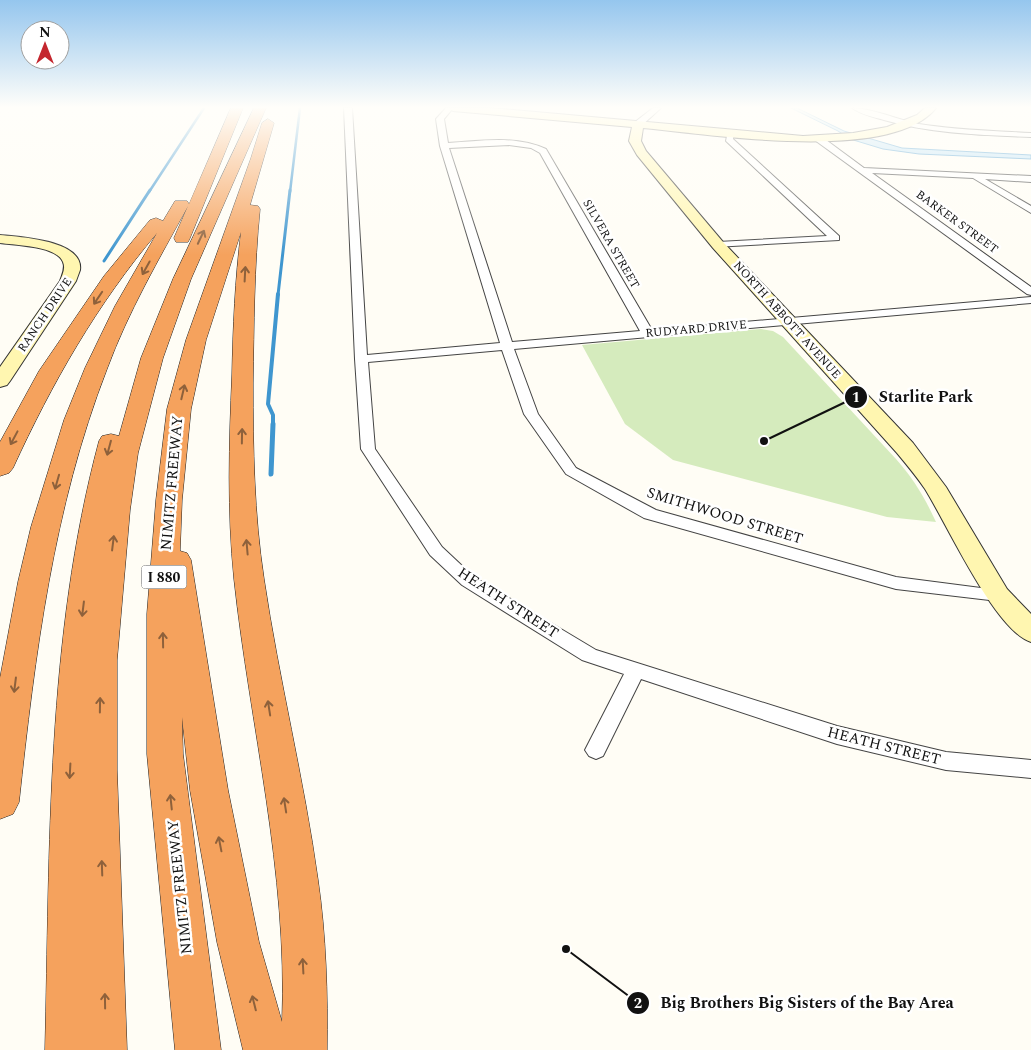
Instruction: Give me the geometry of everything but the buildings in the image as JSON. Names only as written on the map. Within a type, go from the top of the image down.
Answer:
[{"type":"highway","points":[[0,802],[16,672],[35,568],[74,424],[96,368],[118,320],[207,157]]},
{"type":"highway","points":[[104,1050],[86,922],[70,777],[76,666],[86,577],[107,456],[136,359],[215,157]]},
{"type":"highway","points":[[68,1050],[86,922],[99,770],[102,660],[109,574],[126,453],[152,358],[182,279],[238,157]]},
{"type":"highway","points":[[258,158],[246,262],[244,304],[241,447],[243,505],[249,578],[298,881],[305,1005],[304,1050]]},
{"type":"highway","name":"NIMITZ FREEWAY","points":[[198,1050],[165,754],[162,614],[169,500],[179,408],[196,340],[209,296],[258,158]]},
{"type":"highway","points":[[0,468],[38,395],[101,292],[152,227],[194,179]]},
{"type":"highway","points":[[169,500],[209,790],[238,942],[266,1050]]},
{"type":"highway","points":[[0,661],[35,568]]},
{"type":"street","name":"HEATH STREET","points":[[351,157],[361,358],[368,449],[436,551],[468,581],[589,655],[837,735],[946,761],[1031,769]]},
{"type":"street","name":"SMITHWOOD STREET","points":[[447,157],[507,346],[531,414],[571,470],[650,514],[896,583],[998,595]]},
{"type":"street","name":"SILVERA STREET","points":[[546,157],[648,334]]},
{"type":"street","name":"NORTH ABBOTT AVENUE","points":[[646,157],[786,322],[905,448],[935,487],[998,595],[1031,632]]},
{"type":"street","points":[[718,244],[835,238],[748,157]]},
{"type":"street","name":"BARKER STREET","points":[[845,157],[1031,292]]},
{"type":"street","points":[[863,170],[1031,179]]},
{"type":"street","points":[[974,176],[1031,210]]},
{"type":"street","name":"RANCH DRIVE","points":[[0,239],[51,247],[68,256],[73,261],[74,268],[68,281],[0,381]]},
{"type":"street","name":"RUDYARD DRIVE","points":[[361,358],[1031,300]]},
{"type":"street","points":[[596,750],[636,670]]},
{"type":"green space","points":[[761,329],[773,331],[783,337],[896,459],[908,473],[936,522],[887,517],[673,460],[625,424],[582,345]]},
{"type":"water","points":[[986,157],[1031,157],[1031,159]]},
{"type":"waterway","points":[[149,192],[172,157]]},
{"type":"waterway","points":[[290,192],[294,157]]},
{"type":"waterway","points":[[104,261],[150,190]]},
{"type":"waterway","points":[[278,295],[290,190]]},
{"type":"waterway","points":[[273,424],[273,415],[268,404],[278,294]]},
{"type":"waterway","points":[[271,474],[273,424]]},
{"type":"place","name":"Starlite Park","points":[[764,441]]},
{"type":"place","name":"Big Brothers Big Sisters of the Bay Area","points":[[566,949]]}]
